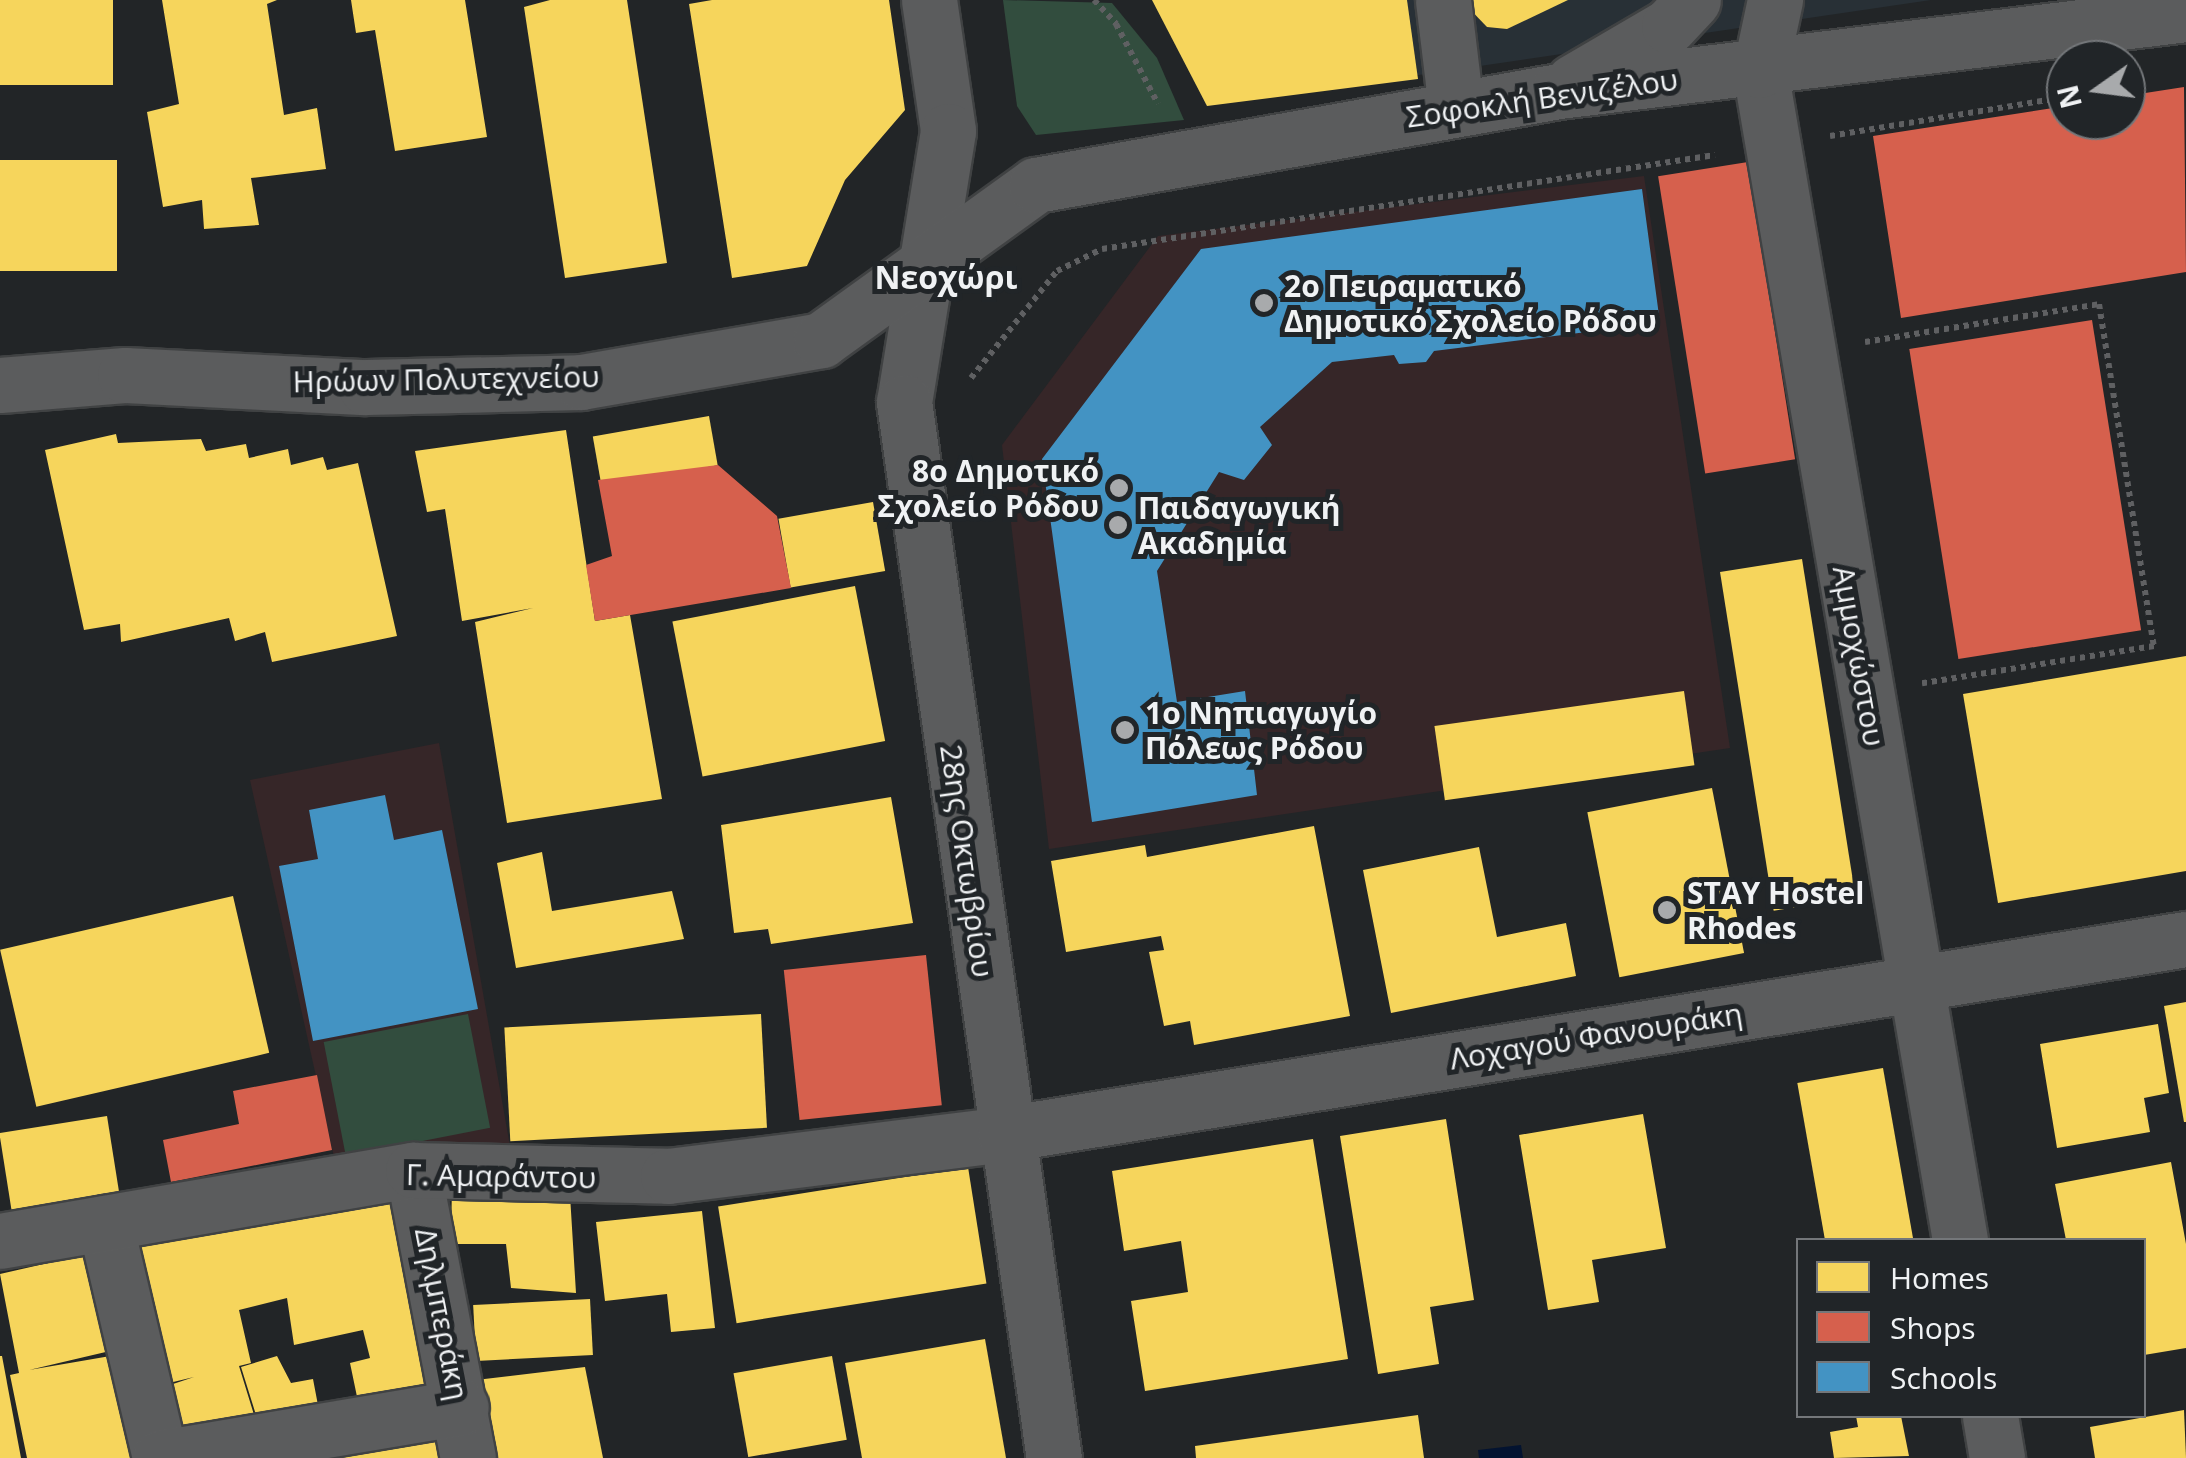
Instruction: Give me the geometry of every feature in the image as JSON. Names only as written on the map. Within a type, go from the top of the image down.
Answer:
[{"type":"street","name":"28ης Οκτωβρίου","points":[[929,0],[948,131],[904,402],[1054,1458]]},
{"type":"street","points":[[1443,0],[1456,108]]},
{"type":"street","points":[[1559,90],[1669,26],[1693,0]]},
{"type":"street","points":[[1760,70],[1775,0]]},
{"type":"street","name":"Σοφοκλή Βενιζέλου","points":[[924,263],[1036,185],[1559,90],[1760,70],[2186,14]]},
{"type":"street","name":"Αμμοχώστου","points":[[1760,70],[1960,1238]]},
{"type":"street","name":"Ηρώων Πολυτεχνείου","points":[[0,385],[124,375],[366,387],[581,382],[821,340],[924,263]]},
{"type":"street","name":"Λοχαγού Φανουράκη","points":[[1005,1134],[2186,939]]},
{"type":"street","name":"Γ. Αμαράντου","points":[[0,1241],[414,1170],[668,1176],[1005,1134]]},
{"type":"street","name":"Δηλμπεράκη","points":[[414,1170],[465,1433]]},
{"type":"street","points":[[105,1223],[160,1458],[465,1433]]},
{"type":"street","points":[[1990,1418],[1997,1458]]},
{"type":"path","points":[[1094,0],[1116,24],[1159,108]]},
{"type":"path","points":[[1814,138],[2046,100]]},
{"type":"path","points":[[964,394],[1021,309],[1058,272],[1102,249],[1146,237],[1734,152]]},
{"type":"path","points":[[1852,344],[2099,304],[2154,646],[1906,686]]},
{"type":"shaded area","points":[[1152,0],[1931,0],[1207,106]]},
{"type":"shaded area","points":[[1644,176],[1730,748],[1049,849],[1002,445],[1158,236]]},
{"type":"shaded area","points":[[439,743],[511,1152],[336,1166],[250,780]]},
{"type":"green space","points":[[1003,0],[1112,3],[1157,58],[1184,120],[1036,135],[1017,106]]},
{"type":"green space","points":[[468,1014],[490,1128],[346,1156],[324,1042]]},
{"type":"water","points":[[1521,1445],[1523,1458],[1479,1458],[1478,1450]]},
{"type":"building: Homes","points":[[0,0],[113,0],[113,85],[0,85]]},
{"type":"building: Homes","points":[[162,0],[277,0],[267,4],[284,115],[317,108],[326,169],[251,178],[259,225],[204,229],[202,200],[163,207],[147,112],[179,104]]},
{"type":"building: Homes","points":[[351,0],[465,0],[487,137],[395,151],[375,30],[356,33]]},
{"type":"building: Homes","points":[[550,0],[627,0],[667,263],[565,278],[524,7]]},
{"type":"building: Homes","points":[[712,0],[889,0],[905,110],[845,180],[807,266],[732,278],[689,4]]},
{"type":"building: Homes","points":[[1152,0],[1407,0],[1418,79],[1207,106]]},
{"type":"building: Homes","points":[[1461,0],[1568,0],[1507,29],[1487,27]]},
{"type":"building: Homes","points":[[0,160],[117,160],[117,271],[0,271]]},
{"type":"building: Homes","points":[[709,416],[718,465],[601,486],[593,436]]},
{"type":"building: Homes","points":[[566,430],[595,621],[630,615],[662,799],[507,823],[475,622],[533,608],[462,621],[445,509],[427,512],[415,451]]},
{"type":"building: Homes","points":[[116,434],[118,443],[201,439],[206,451],[246,444],[249,458],[288,449],[291,465],[323,457],[327,470],[358,463],[397,636],[272,662],[265,632],[235,641],[229,618],[121,642],[120,624],[84,630],[45,450]]},
{"type":"building: Homes","points":[[873,502],[885,571],[791,588],[778,519]]},
{"type":"building: Homes","points":[[1802,559],[1856,898],[1774,911],[1720,572]]},
{"type":"building: Homes","points":[[855,586],[885,741],[703,777],[672,621]]},
{"type":"building: Homes","points":[[2186,656],[2186,871],[1998,903],[1963,694]]},
{"type":"building: Homes","points":[[1684,691],[1694,765],[1445,800],[1434,726]]},
{"type":"building: Homes","points":[[1712,788],[1744,953],[1619,977],[1587,812]]},
{"type":"building: Homes","points":[[891,797],[913,923],[771,944],[768,929],[734,933],[721,825]]},
{"type":"building: Homes","points":[[1314,826],[1350,1016],[1194,1045],[1190,1021],[1164,1026],[1149,952],[1164,950],[1161,936],[1066,952],[1051,861],[1145,845],[1147,857]]},
{"type":"building: Homes","points":[[1479,847],[1497,937],[1566,923],[1576,976],[1391,1013],[1363,870]]},
{"type":"building: Homes","points":[[542,852],[552,911],[672,891],[684,939],[516,968],[497,863]]},
{"type":"building: Homes","points":[[233,896],[269,1053],[36,1107],[0,950]]},
{"type":"building: Homes","points":[[2186,1002],[2186,1122],[2184,1122],[2164,1006]]},
{"type":"building: Homes","points":[[761,1014],[767,1128],[510,1141],[504,1027]]},
{"type":"building: Homes","points":[[2158,1024],[2169,1093],[2144,1098],[2150,1132],[2057,1148],[2040,1044]]},
{"type":"building: Homes","points":[[1883,1068],[1913,1238],[1825,1238],[1797,1083]]},
{"type":"building: Homes","points":[[1643,1114],[1666,1248],[1592,1260],[1599,1302],[1548,1310],[1519,1135]]},
{"type":"building: Homes","points":[[107,1116],[122,1208],[14,1225],[0,1133]]},
{"type":"building: Homes","points":[[1446,1119],[1474,1300],[1430,1307],[1439,1364],[1378,1374],[1340,1136]]},
{"type":"building: Homes","points":[[1313,1139],[1348,1359],[1145,1391],[1131,1301],[1188,1292],[1181,1241],[1124,1251],[1112,1171]]},
{"type":"building: Homes","points":[[2171,1162],[2186,1244],[2186,1348],[2146,1355],[2146,1238],[2066,1238],[2055,1184]]},
{"type":"building: Homes","points":[[968,1167],[986,1284],[737,1323],[718,1207]]},
{"type":"building: Homes","points":[[452,1183],[570,1195],[576,1293],[511,1288],[506,1244],[451,1244]]},
{"type":"building: Homes","points":[[397,1202],[443,1398],[361,1416],[350,1363],[370,1358],[363,1330],[294,1345],[287,1298],[239,1310],[251,1363],[239,1366],[259,1431],[186,1445],[170,1385],[194,1377],[169,1383],[130,1240]]},
{"type":"building: Homes","points":[[702,1211],[715,1328],[671,1332],[667,1294],[605,1301],[596,1222]]},
{"type":"building: Homes","points":[[105,1250],[127,1347],[29,1370],[122,1354],[148,1458],[27,1458],[10,1375],[19,1373],[0,1274]]},
{"type":"building: Homes","points":[[590,1299],[593,1355],[476,1361],[473,1305]]},
{"type":"building: Homes","points":[[985,1339],[1006,1458],[862,1458],[845,1363]]},
{"type":"building: Homes","points":[[2,1356],[21,1458],[0,1458]]},
{"type":"building: Homes","points":[[277,1356],[291,1383],[313,1379],[321,1421],[261,1431],[241,1367]]},
{"type":"building: Homes","points":[[832,1356],[847,1440],[748,1457],[734,1373]]},
{"type":"building: Homes","points":[[585,1367],[603,1458],[493,1458],[476,1380]]},
{"type":"building: Homes","points":[[2184,1410],[2186,1458],[2095,1458],[2090,1427]]},
{"type":"building: Homes","points":[[1418,1415],[1424,1458],[1196,1458],[1195,1446]]},
{"type":"building: Homes","points":[[1856,1418],[1901,1418],[1909,1456],[1834,1458],[1830,1432],[1858,1427]]},
{"type":"building: Homes","points":[[453,1426],[458,1458],[287,1458]]},
{"type":"building: Shops","points":[[2184,87],[2186,272],[1901,318],[1873,136],[2046,109],[2046,140],[2146,140],[2146,93]]},
{"type":"building: Shops","points":[[1748,162],[1795,459],[1705,474],[1658,176]]},
{"type":"building: Shops","points":[[2092,320],[2141,630],[1958,659],[1909,349]]},
{"type":"building: Shops","points":[[718,465],[777,516],[791,588],[595,621],[586,565],[612,556],[598,480]]},
{"type":"building: Shops","points":[[926,955],[942,1105],[800,1120],[784,970]]},
{"type":"building: Shops","points":[[317,1075],[332,1150],[171,1182],[163,1140],[239,1124],[233,1091]]},
{"type":"building: Schools","name":"Παιδαγωγική Ακαδημία","points":[[1642,189],[1660,323],[1434,351],[1426,362],[1399,364],[1394,355],[1332,362],[1260,427],[1272,445],[1244,480],[1219,472],[1157,571],[1177,702],[1245,691],[1257,795],[1092,822],[1042,459],[1201,249]]},
{"type":"building: Schools","points":[[385,795],[394,840],[442,830],[478,1009],[313,1041],[279,866],[318,859],[309,810]]},
{"type":"place","name":"2ο Πειραματικό Δημοτικό Σχολείο Ρόδου","points":[[1264,303]]},
{"type":"place","name":"8ο Δημοτικό Σχολείο Ρόδου","points":[[1119,488]]},
{"type":"place","name":"Παιδαγωγική Ακαδημία","points":[[1118,525]]},
{"type":"place","name":"1ο Νηπιαγωγίο Πόλεως Ρόδου","points":[[1125,730]]},
{"type":"place","name":"STAY Hostel Rhodes","points":[[1667,910]]},
{"type":"district","name":"Νεοχώρι","points":[[946,277]]}]
